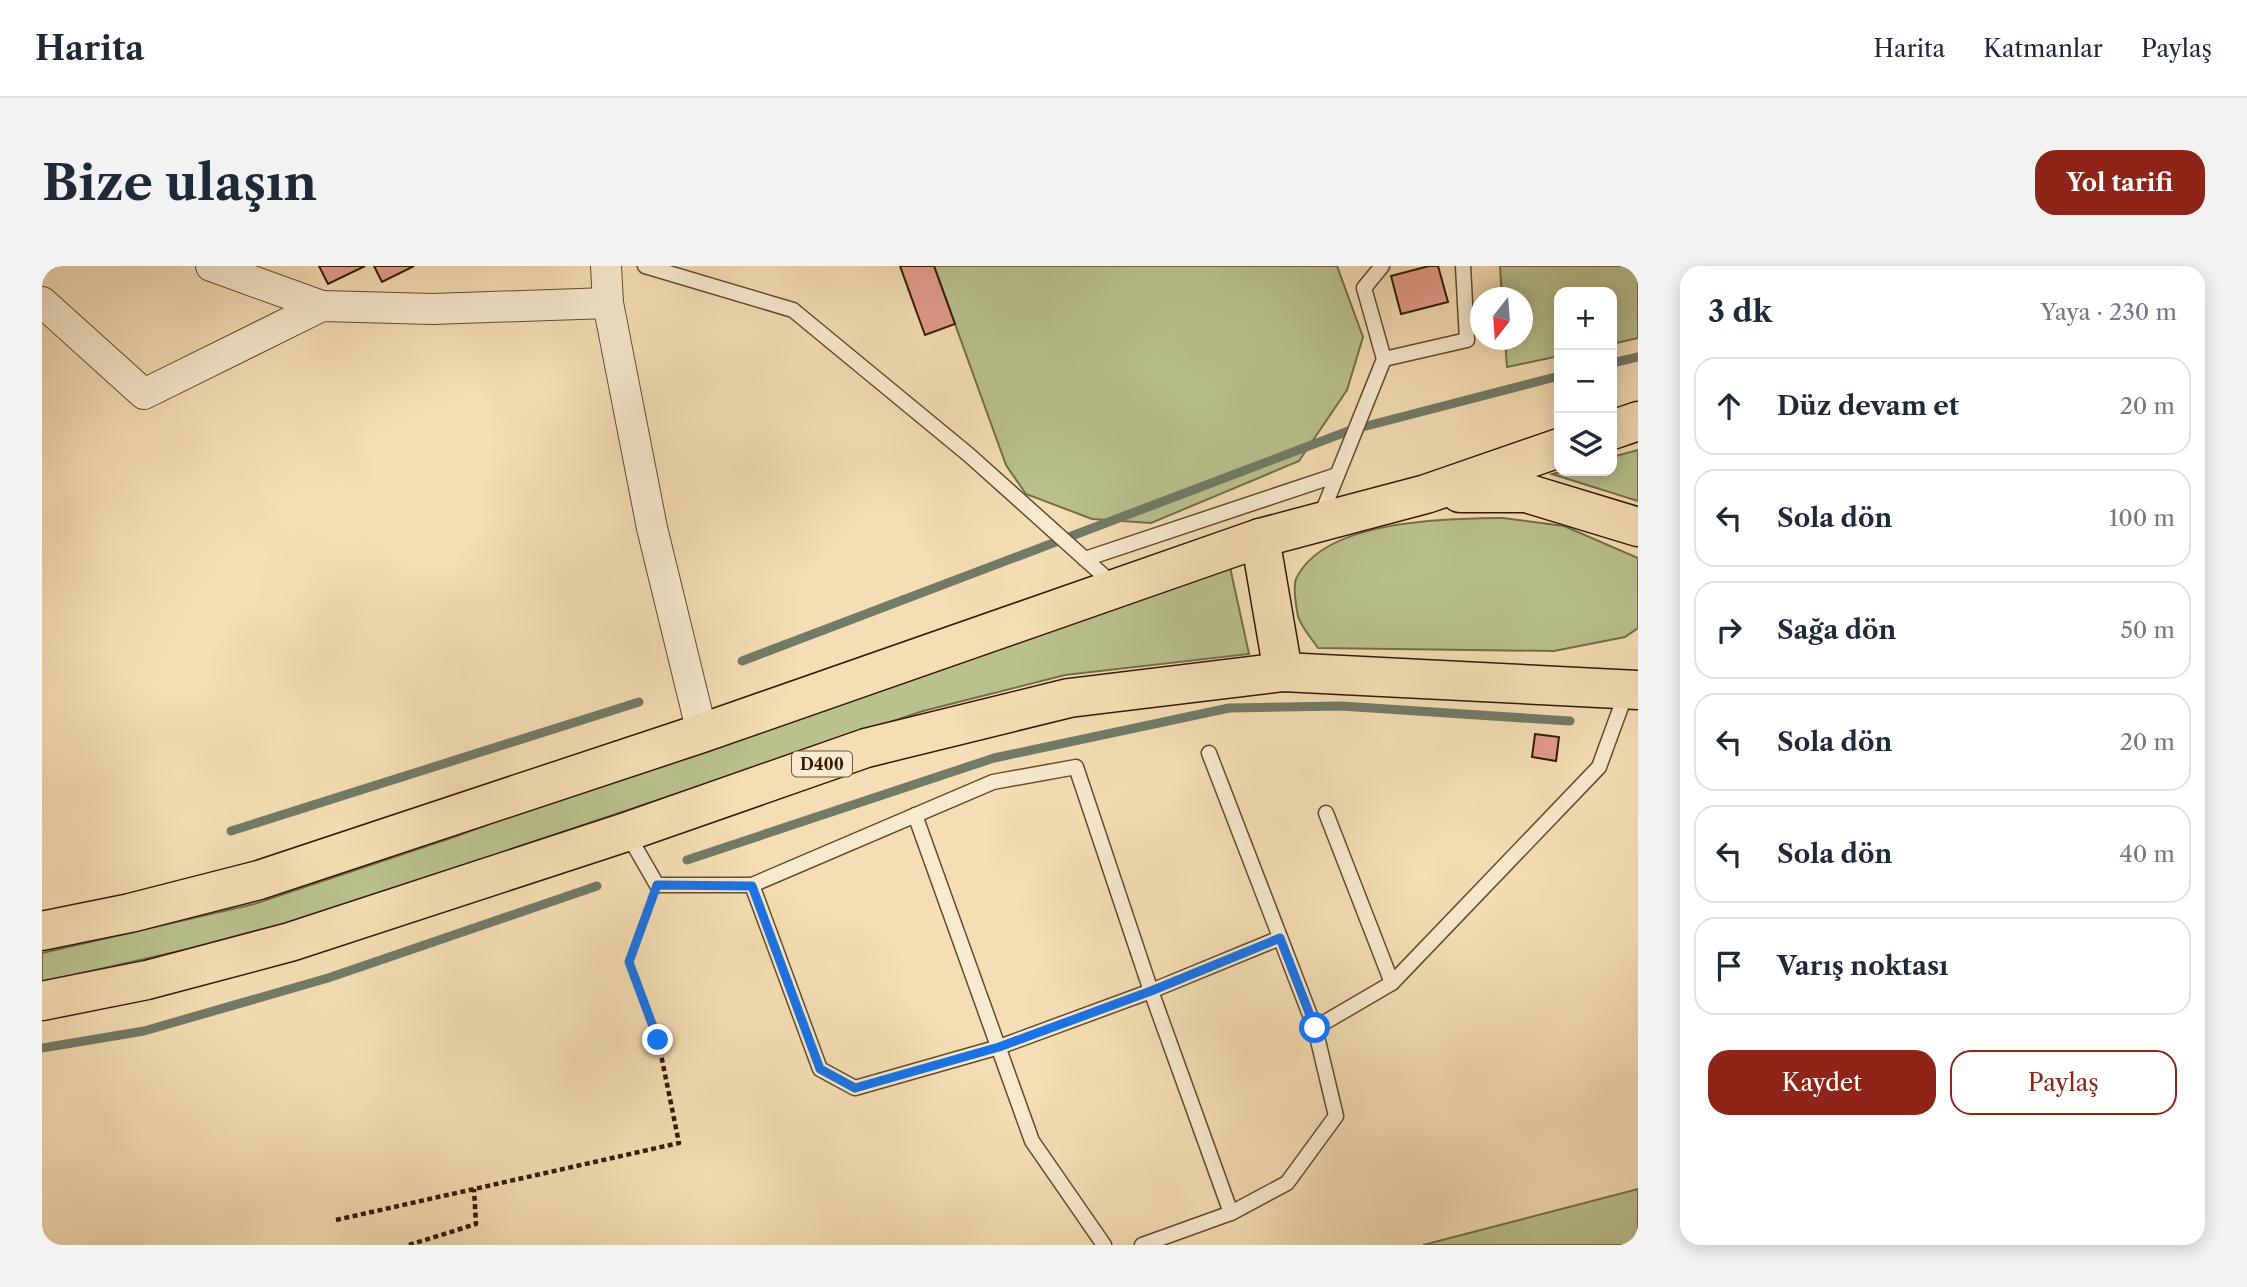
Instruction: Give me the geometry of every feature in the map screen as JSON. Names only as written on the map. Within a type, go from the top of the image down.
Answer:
[{"type":"highway","points":[[1617,428],[1638,421]]},
{"type":"highway","points":[[42,931],[131,913],[259,880],[702,733],[1260,538],[1426,494],[1554,450]]},
{"type":"highway","points":[[1426,494],[1526,493],[1638,527]]},
{"type":"highway","points":[[1260,538],[1283,672]]},
{"type":"highway","name":"D400","points":[[42,1001],[147,980],[290,942],[626,832],[866,748],[1069,698],[1283,672],[1634,686]]},
{"type":"street","points":[[211,266],[322,306],[433,309],[608,303]]},
{"type":"street","points":[[606,266],[608,303],[652,527],[702,733]]},
{"type":"street","points":[[42,302],[144,394],[322,306]]},
{"type":"lane","points":[[645,266],[793,310],[970,455],[1117,588]]},
{"type":"lane","points":[[1318,523],[1384,359],[1364,288],[1382,266]]},
{"type":"lane","points":[[1384,359],[1467,340],[1463,266]]},
{"type":"lane","points":[[1085,559],[1337,475]]},
{"type":"lane","points":[[1315,1028],[1392,984],[1600,767],[1634,686]]},
{"type":"lane","points":[[1142,1245],[1231,1213],[1287,1183],[1336,1116],[1315,1028],[1209,753]]},
{"type":"lane","points":[[626,832],[657,885],[752,886],[993,782],[1076,767],[1151,991],[1231,1213]]},
{"type":"lane","points":[[1326,813],[1392,984]]},
{"type":"lane","points":[[915,815],[1032,1141],[1104,1245]]},
{"type":"lane","points":[[752,886],[820,1069],[855,1088],[999,1047],[1151,991],[1280,938]]},
{"type":"path","points":[[336,1220],[679,1143],[658,1040],[629,962],[657,885]]},
{"type":"path","points":[[409,1245],[476,1224],[474,1189]]},
{"type":"green space","points":[[934,266],[1337,266],[1363,337],[1347,390],[1299,461],[1151,523],[1092,519],[1026,494],[1006,465]]},
{"type":"green space","points":[[1500,266],[1638,266],[1638,338],[1617,343],[1617,287],[1554,287],[1554,357],[1507,367],[1506,350],[1533,350],[1533,287],[1501,287]]},
{"type":"green space","points":[[1638,450],[1638,501],[1558,476],[1617,476],[1617,456]]},
{"type":"green space","points":[[1503,518],[1564,526],[1638,558],[1638,628],[1625,637],[1554,651],[1318,648],[1302,624],[1296,602],[1296,579],[1311,559],[1332,544],[1389,526]]},
{"type":"green space","points":[[1230,567],[1249,654],[1065,675],[923,711],[268,931],[42,982],[42,953],[254,904],[454,837],[730,736]]},
{"type":"green space","points":[[1638,1189],[1638,1245],[1423,1245]]},
{"type":"building","points":[[319,266],[365,266],[328,284]]},
{"type":"building","points":[[374,266],[414,266],[382,282]]},
{"type":"building","points":[[900,266],[934,266],[955,324],[925,335]]},
{"type":"building","points":[[1438,266],[1448,302],[1401,314],[1391,276]]},
{"type":"building","points":[[1535,734],[1559,737],[1556,761],[1532,757]]},
{"type":"waterway","points":[[1617,362],[1638,357]]},
{"type":"waterway","points":[[742,661],[1351,430],[1554,377]]},
{"type":"waterway","points":[[231,831],[639,702]]},
{"type":"waterway","points":[[687,860],[994,758],[1229,708],[1341,706],[1570,721]]},
{"type":"waterway","points":[[42,1048],[144,1031],[328,978],[597,886]]},
{"type":"route","points":[[658,1040],[629,962],[657,885],[752,886],[820,1069],[855,1088],[999,1047],[1151,991],[1280,938],[1315,1028]]}]
